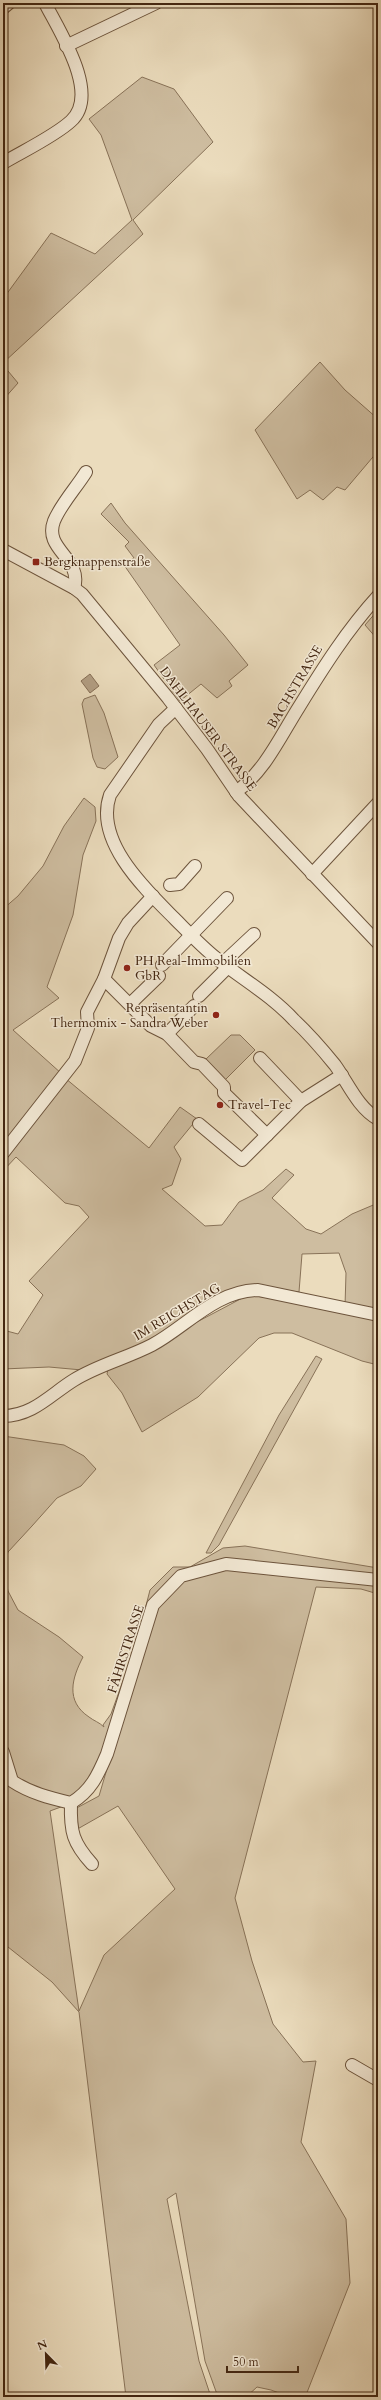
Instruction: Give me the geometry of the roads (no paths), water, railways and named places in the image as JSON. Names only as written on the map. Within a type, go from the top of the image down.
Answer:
[{"type":"street","points":[[3,8],[9,3]]},
{"type":"street","points":[[3,163],[70,122],[78,112],[83,96],[82,87],[66,46],[45,3]]},
{"type":"street","points":[[66,46],[156,3]]},
{"type":"street","points":[[74,588],[77,578],[74,570],[55,543],[53,526],[66,502],[86,472]]},
{"type":"street","name":"DAHLHAUSER STRASSE","points":[[3,550],[74,588],[93,607],[176,708],[236,792],[378,943]]},
{"type":"street","name":"BACHSTRASSE","points":[[236,792],[246,785],[273,751],[336,648],[378,596]]},
{"type":"street","points":[[176,708],[159,724],[137,754],[117,782],[107,804],[108,825],[117,846],[129,869],[153,896],[191,935],[225,965],[266,994],[293,1018],[342,1075],[364,1107],[378,1119]]},
{"type":"street","points":[[312,874],[378,803]]},
{"type":"street","points":[[170,885],[179,884],[195,866]]},
{"type":"street","points":[[3,1153],[75,1061],[88,1028],[87,1012],[104,979],[124,928],[145,902],[153,896]]},
{"type":"street","points":[[130,1004],[191,935],[227,898]]},
{"type":"street","points":[[167,1034],[197,1001],[225,965],[254,934]]},
{"type":"street","points":[[104,979],[151,1026],[167,1034],[194,1062],[206,1067],[224,1088],[224,1093],[267,1136]]},
{"type":"street","points":[[260,1058],[301,1101]]},
{"type":"street","points":[[199,1124],[242,1160],[301,1101],[342,1075]]},
{"type":"street","name":"IM REICHSTAG","points":[[3,1416],[28,1412],[75,1379],[154,1344],[203,1310],[240,1292],[258,1290],[378,1314]]},
{"type":"street","name":"FÄHRSTRASSE","points":[[71,1803],[84,1796],[98,1777],[107,1754],[154,1605],[181,1576],[226,1564],[378,1580]]},
{"type":"street","points":[[3,1752],[12,1781],[41,1795],[71,1803],[72,1832],[75,1841],[92,1864]]},
{"type":"street","points":[[352,2065],[378,2080]]},
{"type":"place","name":"Bergknappenstraße","points":[[36,562]]},
{"type":"place","name":"PH Real-Immobilien GbR","points":[[127,968]]},
{"type":"place","name":"Repräsentantin Thermomix - Sandra Weber","points":[[216,1015]]},
{"type":"place","name":"Travel-Tec","points":[[220,1105]]}]
